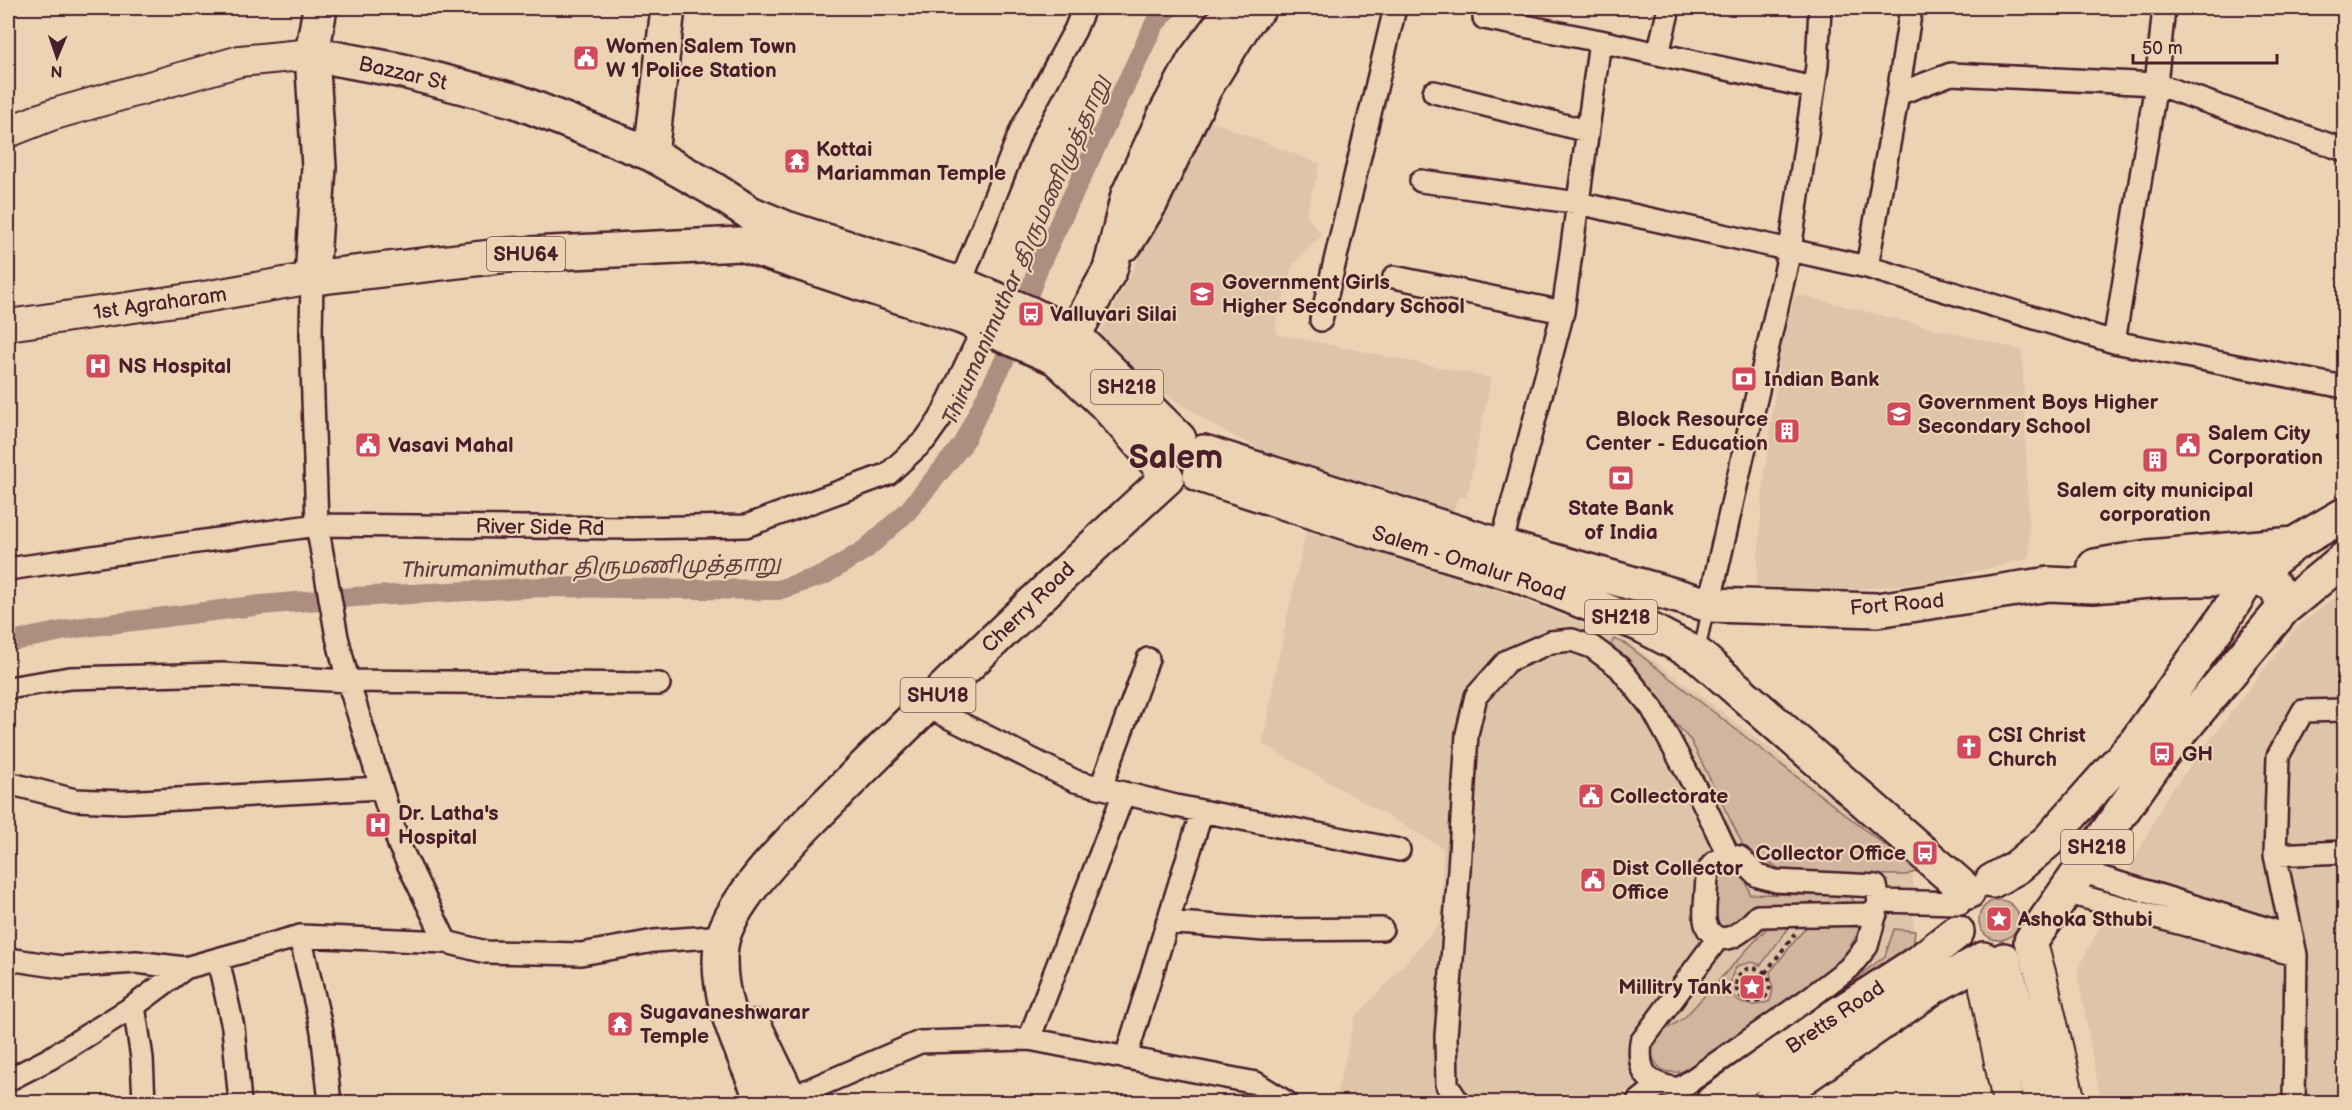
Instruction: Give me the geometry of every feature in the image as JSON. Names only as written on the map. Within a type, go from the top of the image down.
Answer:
[{"type":"main road","points":[[312,278],[319,167],[312,54],[320,8]]},
{"type":"main road","points":[[651,154],[668,8]]},
{"type":"main road","points":[[1068,356],[1110,270],[1140,199],[1166,113],[1194,61],[1233,8]]},
{"type":"main road","points":[[1140,199],[1247,20],[1259,8]]},
{"type":"main road","name":"Bazzar St","points":[[8,132],[51,116],[240,61],[312,54],[403,71],[516,101],[651,154],[750,213],[970,304]]},
{"type":"main road","points":[[750,213],[741,244],[970,304],[1031,314],[1163,472],[1180,484],[1195,480],[1194,456]]},
{"type":"main road","name":"SHU64","points":[[312,278],[510,255],[741,244]]},
{"type":"main road","name":"1st Agraharam","points":[[8,325],[204,297],[312,278]]},
{"type":"main road","name":"Salem - Omalur Road","points":[[1068,356],[1194,456],[1378,533],[1517,575],[1639,624],[1698,655],[1969,902]]},
{"type":"main road","name":"Salem - Omalur Road","points":[[1194,456],[1709,605]]},
{"type":"main road","name":"Cherry Road","points":[[725,932],[747,894],[770,863],[926,705],[1047,589],[1163,472]]},
{"type":"main road","name":"Fort Road","points":[[2049,584],[2093,566],[2148,557],[2294,544],[2344,515]]},
{"type":"main road","points":[[2249,578],[2294,544]]},
{"type":"main road","points":[[2249,578],[2271,583],[2279,592],[2283,609],[2344,559]]},
{"type":"main road","name":"Fort Road","points":[[1709,605],[1877,610],[2049,584],[2093,586],[2160,580],[2249,578]]},
{"type":"main road","name":"Bretts Road","points":[[1713,1102],[1832,1018],[1920,961],[1969,902],[2018,867],[2048,841],[2136,742],[2224,618],[2249,578]]},
{"type":"main road","name":"SH218","points":[[2162,754],[2097,813],[2031,901],[2024,892],[2003,882],[1969,902],[1967,949],[2010,969],[2015,956],[2031,941],[2162,754],[2283,609]]},
{"type":"main road","points":[[2031,901],[2035,921],[2031,941]]},
{"type":"main road","points":[[725,932],[739,986],[781,1102]]},
{"type":"main road","points":[[1770,1102],[1935,986],[2010,969]]},
{"type":"main road","points":[[2008,1102],[1985,988],[2010,969]]},
{"type":"main road","points":[[2010,969],[2041,1102]]},
{"type":"main road","points":[[2010,969],[2070,1102]]},
{"type":"street","name":"River Side Rd","points":[[8,569],[317,525],[620,528],[746,526],[888,474],[925,440],[940,419],[970,304],[1022,128],[1075,30],[1084,8]]},
{"type":"street","points":[[1321,320],[1394,8]]},
{"type":"street","points":[[1486,8],[1484,18],[1814,88]]},
{"type":"street","points":[[1658,54],[1669,8]]},
{"type":"street","points":[[1709,605],[1790,250],[1817,66],[1820,8]]},
{"type":"street","points":[[1867,267],[1911,8]]},
{"type":"street","points":[[2114,342],[2156,84],[2164,8]]},
{"type":"street","points":[[1501,546],[1563,312],[1600,41]]},
{"type":"street","points":[[1898,94],[1951,74],[2156,84],[2344,150]]},
{"type":"street","points":[[1434,92],[1587,131]]},
{"type":"street","points":[[1420,181],[1578,202],[1867,267],[2114,342],[2344,387]]},
{"type":"street","points":[[1394,277],[1563,312]]},
{"type":"street","points":[[312,278],[310,334],[317,525],[337,638],[380,788],[399,845],[446,942]]},
{"type":"street","points":[[1458,1102],[1447,1084],[1446,1036],[1467,734],[1476,696],[1507,661],[1551,642],[1572,640],[1592,647],[1618,667],[1652,708],[1703,802],[1728,855]]},
{"type":"street","points":[[1101,787],[1148,659]]},
{"type":"street","points":[[8,688],[70,678],[223,674],[348,681],[659,684]]},
{"type":"street","points":[[926,705],[1075,781],[1202,811],[1399,850]]},
{"type":"street","points":[[2294,1102],[2293,945],[2275,855],[2278,756],[2303,711],[2344,710]]},
{"type":"street","points":[[8,783],[75,800],[123,802],[380,788]]},
{"type":"street","points":[[1029,1039],[1124,793]]},
{"type":"street","points":[[1126,1057],[1202,811]]},
{"type":"street","points":[[2275,855],[2344,852]]},
{"type":"street","points":[[1718,938],[1641,1042],[1639,1060],[1647,1076],[1658,1086],[1679,1089],[1807,1000],[1849,968],[1868,946],[1877,907],[1876,886],[1776,881],[1758,876],[1739,857],[1728,855],[1713,863],[1707,872],[1705,917],[1708,929],[1718,938],[1730,938],[1745,930],[1758,916],[1811,915],[1877,907],[1969,902]]},
{"type":"street","points":[[2072,881],[2293,945]]},
{"type":"street","points":[[1167,922],[1264,930],[1382,929]]},
{"type":"street","points":[[8,1080],[49,1059],[134,1006],[185,969],[300,936],[446,942],[486,952],[581,954],[654,941],[725,932]]},
{"type":"street","points":[[300,936],[322,1031],[330,1102]]},
{"type":"street","points":[[8,959],[62,967],[136,962],[185,969]]},
{"type":"street","points":[[218,959],[233,1027],[240,1079],[240,1102]]},
{"type":"street","points":[[134,1006],[142,1058],[144,1102]]},
{"type":"street","points":[[781,1102],[920,1042],[1029,1039],[1256,1083],[1286,1102]]},
{"type":"street","points":[[1638,1102],[1658,1086]]},
{"type":"lane","points":[[1698,655],[1709,605]]},
{"type":"path","points":[[1765,973],[1811,915]]},
{"type":"path","points":[[1754,968],[1765,973],[1770,983],[1768,994],[1764,999],[1754,1003],[1739,996],[1736,980],[1743,972],[1754,968]]},
{"type":"shaded area","name":"Government Girls Higher Secondary School","points":[[1209,120],[1320,164],[1306,214],[1322,235],[1293,265],[1276,323],[1277,334],[1491,378],[1467,496],[1457,498],[1451,522],[1280,459],[1218,428],[1109,357],[1100,335]]},
{"type":"shaded area","name":"Government Boys Higher Secondary School","points":[[1795,294],[2022,350],[2030,558],[1934,582],[1846,590],[1756,587],[1764,477],[1782,342]]},
{"type":"shaded area","name":"Collectorate","points":[[1306,531],[1477,582],[1629,642],[1763,743],[1894,850],[1913,862],[1914,961],[1699,1102],[1335,1102],[1355,1018],[1441,923],[1443,848],[1263,744],[1277,664]]},
{"type":"shaded area","points":[[2344,590],[2344,1102],[2101,1102],[2077,971],[2167,796],[2296,628]]},
{"type":"shaded area","points":[[1614,639],[1626,644],[1918,871],[1906,875],[1789,874],[1746,851],[1691,741],[1609,648]]},
{"type":"shaded area","points":[[1725,870],[1739,874],[1745,880],[1749,894],[1850,895],[1855,903],[1853,908],[1749,907],[1743,924],[1726,929],[1717,924],[1713,916],[1717,872]]},
{"type":"shaded area","points":[[1999,900],[2007,901],[2013,906],[2018,912],[2018,928],[2013,934],[2007,939],[1999,940],[1991,939],[1985,934],[1980,928],[1979,920],[1980,912],[1985,906],[1991,901]]},
{"type":"shaded area","points":[[1793,922],[1761,965],[1752,962],[1737,966],[1730,985],[1736,999],[1750,1005],[1770,1001],[1773,990],[1770,972],[1810,922],[1863,925],[1840,963],[1689,1070],[1668,1072],[1659,1068],[1649,1050],[1652,1041],[1684,1018],[1767,928]]},
{"type":"shaded area","points":[[1894,929],[1915,931],[1912,959],[1695,1102],[1664,1102],[1724,1068],[1851,982],[1885,956]]},
{"type":"waterway","name":"Thirumanimuthar திருமணிமுத்தாறு","points":[[8,642],[77,628],[261,605],[353,597],[544,587],[778,590],[824,575],[866,549],[908,511],[962,445],[1004,361],[1039,266],[1154,25],[1169,8]]},
{"type":"place","name":"Women Salem Town W 1 Police Station","points":[[586,58]]},
{"type":"place","name":"Kottai Mariamman Temple","points":[[797,161]]},
{"type":"place","name":"Government Girls Higher Secondary School","points":[[1202,294]]},
{"type":"place","name":"Valluvari Silai","points":[[1031,314]]},
{"type":"place","name":"NS Hospital","points":[[98,366]]},
{"type":"place","name":"Indian Bank","points":[[1744,379]]},
{"type":"place","name":"Government Boys Higher Secondary School","points":[[1899,414]]},
{"type":"place","name":"Block Resource Center - Education","points":[[1787,431]]},
{"type":"place","name":"Vasavi Mahal","points":[[368,445]]},
{"type":"place","name":"Salem City Corporation","points":[[2188,445]]},
{"type":"place","name":"Salem city municipal corporation","points":[[2155,460]]},
{"type":"place","name":"State Bank of India","points":[[1621,478]]},
{"type":"place","name":"CSI Christ Church","points":[[1969,747]]},
{"type":"place","name":"GH","points":[[2162,754]]},
{"type":"place","name":"Collectorate","points":[[1591,796]]},
{"type":"place","name":"Dr. Latha's Hospital","points":[[378,825]]},
{"type":"place","name":"Collector Office","points":[[1925,853]]},
{"type":"place","name":"Dist Collector Office","points":[[1593,880]]},
{"type":"place","name":"Ashoka Sthubi","points":[[1999,919]]},
{"type":"place","name":"Millitry Tank","points":[[1752,987]]},
{"type":"place","name":"Sugavaneshwarar Temple","points":[[620,1024]]},
{"type":"district","name":"Salem","points":[[1176,456]]}]
